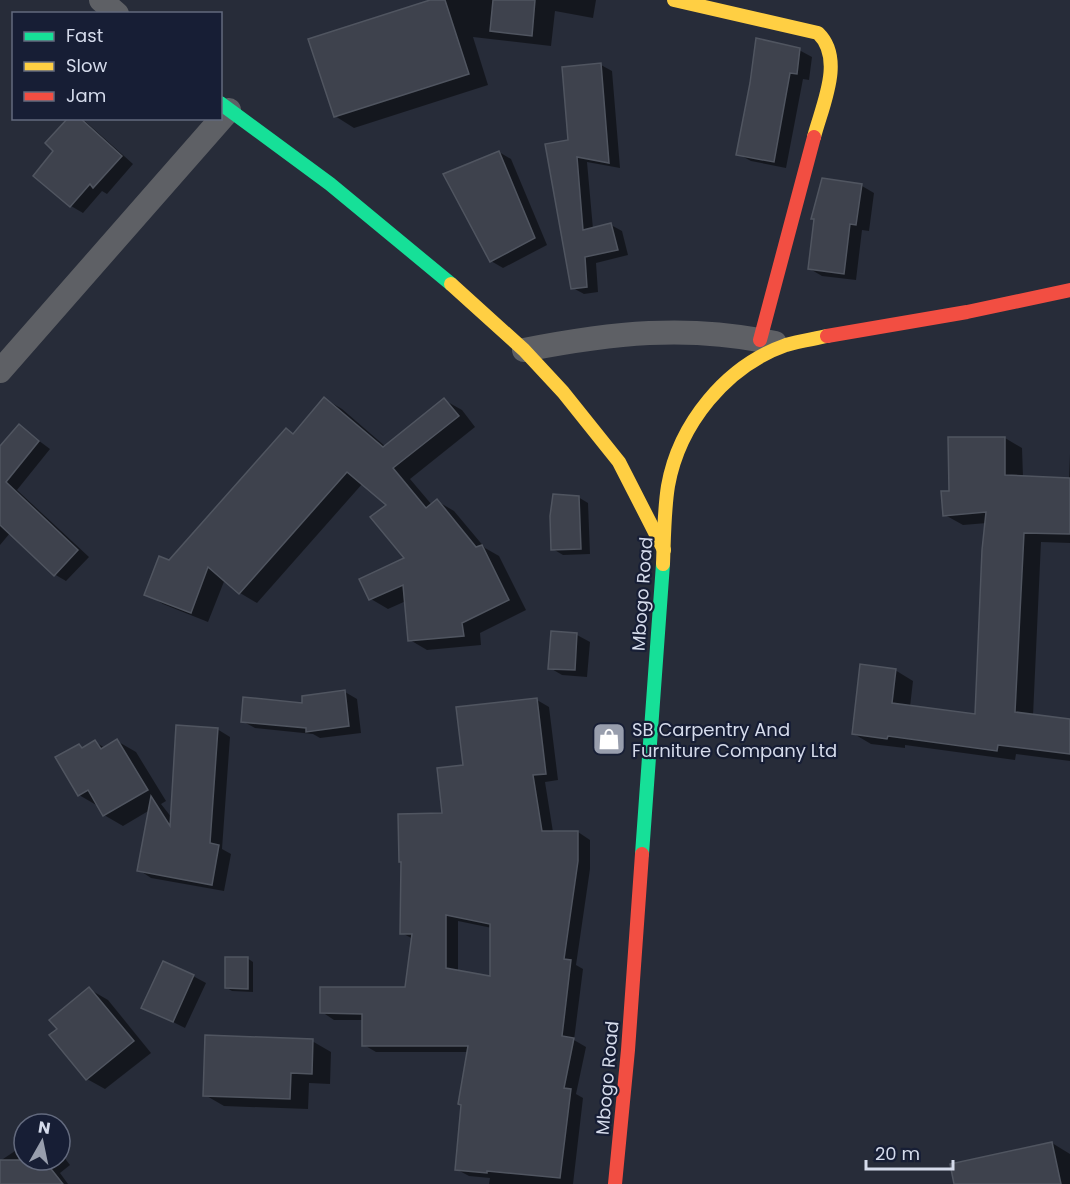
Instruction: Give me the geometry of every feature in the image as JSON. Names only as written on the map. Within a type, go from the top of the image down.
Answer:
[{"type":"main road","points":[[674,0],[803,28],[818,33],[828,41],[831,72],[760,340]]},
{"type":"main road","points":[[225,106],[339,192],[445,279],[524,350],[563,392],[619,462],[664,550]]},
{"type":"main road","name":"Mbogo Road","points":[[615,1184],[628,1050],[668,488],[678,448],[699,411],[721,387],[749,364],[786,345],[854,330],[967,312],[1070,290]]},
{"type":"street","points":[[101,0],[115,12]]},
{"type":"street","points":[[0,370],[213,120]]},
{"type":"street","points":[[524,350],[573,341],[654,332],[697,332],[786,345]]},
{"type":"building","points":[[430,0],[445,0],[469,74],[334,117],[308,39]]},
{"type":"building","points":[[493,0],[535,0],[532,36],[490,31]]},
{"type":"building","points":[[756,38],[800,48],[797,74],[790,73],[774,162],[736,155]]},
{"type":"building","points":[[601,63],[609,163],[577,157],[583,230],[611,223],[618,250],[585,257],[587,287],[571,289],[545,144],[568,140],[562,67]]},
{"type":"building","points":[[66,120],[82,120],[122,156],[93,188],[90,184],[70,207],[33,176],[53,151],[45,143]]},
{"type":"building","points":[[499,151],[535,238],[490,262],[443,174]]},
{"type":"building","points":[[822,178],[862,184],[856,225],[850,224],[844,274],[808,269],[814,219],[811,219]]},
{"type":"building","points":[[324,397],[383,447],[444,398],[459,416],[393,468],[426,508],[437,499],[476,547],[482,545],[509,600],[462,623],[464,636],[408,641],[403,585],[369,600],[359,579],[404,558],[370,517],[386,505],[347,472],[239,594],[208,567],[191,613],[144,595],[159,556],[169,560],[286,428],[293,434]]},
{"type":"building","points":[[19,424],[39,441],[6,482],[78,550],[54,576],[0,525],[0,446]]},
{"type":"building","points":[[948,437],[1005,437],[1005,475],[1070,478],[1070,534],[1024,533],[1015,712],[1070,719],[1070,754],[998,745],[997,751],[888,736],[887,739],[852,734],[860,664],[896,669],[892,703],[975,714],[982,550],[986,512],[943,516],[941,491],[949,491]]},
{"type":"building","points":[[553,494],[579,496],[581,549],[551,550],[550,516]]},
{"type":"building","points":[[551,631],[577,633],[575,670],[548,669]]},
{"type":"building","points":[[345,690],[349,726],[306,732],[306,728],[241,722],[243,697],[302,703],[302,696]]},
{"type":"building","points":[[537,698],[546,774],[533,775],[542,831],[578,831],[578,861],[564,959],[571,960],[562,1036],[574,1038],[564,1088],[571,1089],[560,1178],[455,1170],[461,1105],[458,1104],[468,1046],[362,1046],[362,1014],[320,1013],[320,987],[405,987],[412,934],[400,934],[401,862],[399,862],[398,814],[442,813],[437,768],[463,765],[456,707]],"holes":[[[446,915],[490,924],[490,976],[446,968]]]},
{"type":"building","points":[[176,725],[218,728],[210,843],[219,845],[212,885],[137,871],[151,796],[170,826]]},
{"type":"building","points":[[117,739],[148,790],[103,816],[88,790],[78,796],[55,757],[79,744],[82,748],[95,740],[101,749]]},
{"type":"building","points":[[225,957],[248,957],[248,989],[225,988]]},
{"type":"building","points":[[163,961],[194,975],[173,1022],[141,1008]]},
{"type":"building","points":[[89,987],[134,1041],[86,1080],[49,1035],[57,1029],[49,1020]]},
{"type":"building","points":[[205,1035],[313,1039],[312,1074],[291,1073],[290,1099],[203,1096]]},
{"type":"building","points":[[1052,1142],[1061,1184],[954,1184],[950,1164]]},
{"type":"building","points":[[0,1160],[12,1160],[12,1172],[54,1172],[63,1184],[0,1184]]},
{"type":"traffic: fast","points":[[222,104],[330,184],[451,284]]},
{"type":"traffic: fast","points":[[642,854],[663,564]]},
{"type":"traffic: slow","points":[[674,0],[818,33],[826,44],[831,69],[826,97],[814,137]]},
{"type":"traffic: slow","points":[[451,284],[524,350],[563,392],[619,462],[664,550]]},
{"type":"traffic: slow","points":[[663,564],[668,486],[674,463],[694,420],[725,382],[744,367],[786,345],[827,336]]},
{"type":"traffic: jam","points":[[760,340],[814,137]]},
{"type":"traffic: jam","points":[[827,336],[967,312],[1070,290]]},
{"type":"traffic: jam","points":[[615,1184],[628,1050],[642,854]]},
{"type":"place","name":"SB Carpentry And Furniture Company Ltd","points":[[609,739]]}]
